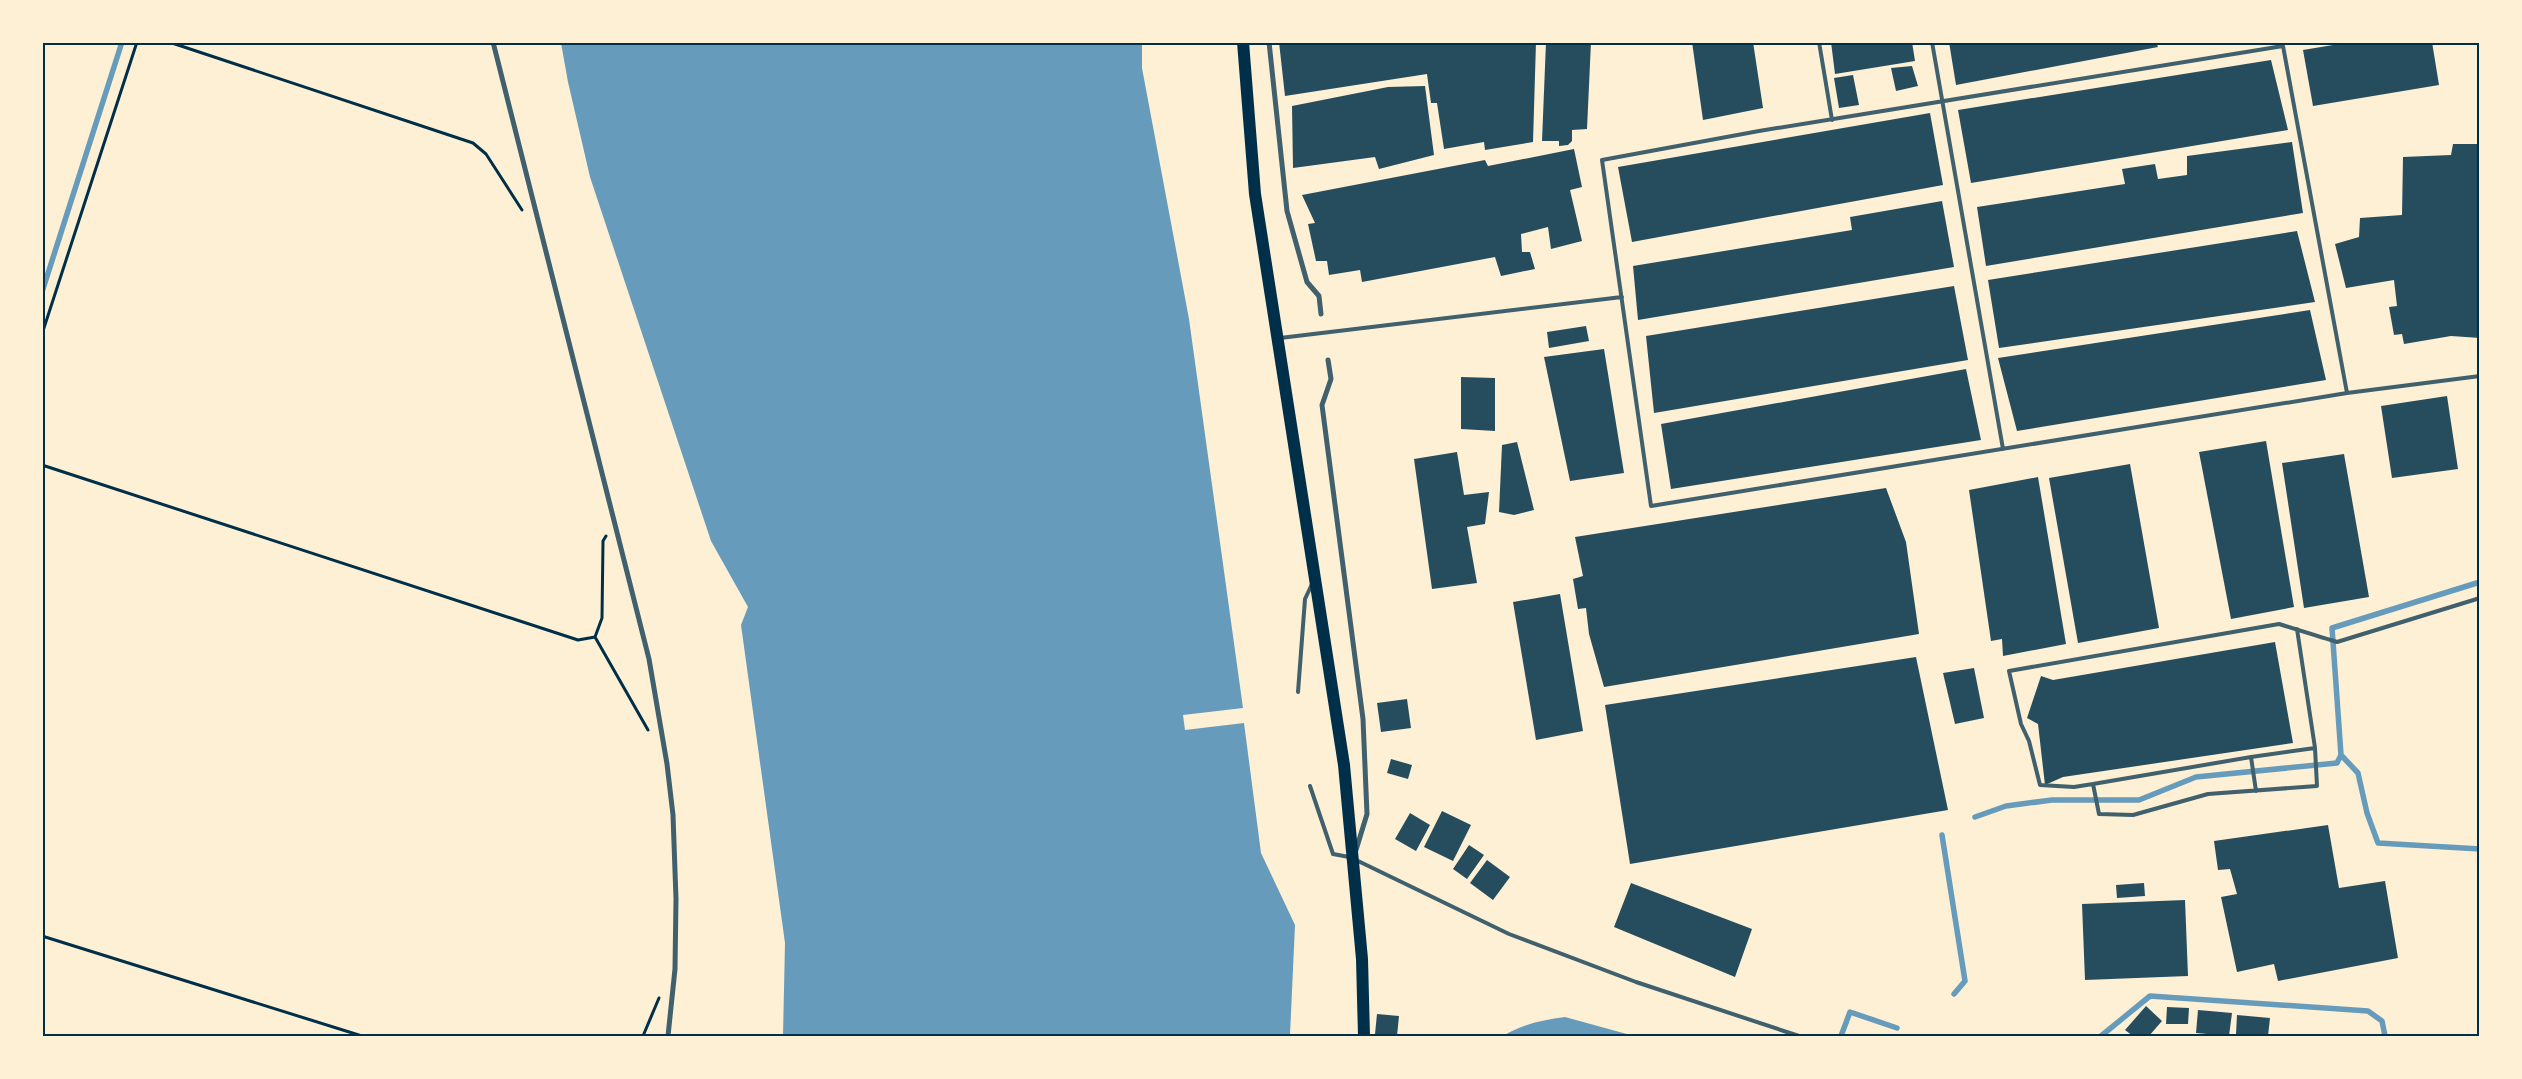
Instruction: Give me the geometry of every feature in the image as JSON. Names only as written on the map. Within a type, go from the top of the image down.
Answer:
[{"type":"main road","points":[[1243,42],[1255,194],[1344,765],[1362,959],[1364,1035]]},
{"type":"street","points":[[493,42],[649,659],[667,764],[673,815],[676,899],[675,968],[668,1036]]},
{"type":"street","points":[[1269,42],[1287,211],[1307,282],[1319,296],[1321,314]]},
{"type":"street","points":[[1328,360],[1331,379],[1322,405],[1363,719],[1367,814],[1354,858]]},
{"type":"lane","points":[[1819,42],[1832,120]]},
{"type":"lane","points":[[1932,42],[2003,449]]},
{"type":"lane","points":[[2347,394],[2282,46],[1942,101],[1602,160],[1651,506],[2347,394],[2480,376]]},
{"type":"lane","points":[[1277,338],[1622,296]]},
{"type":"lane","points":[[1298,692],[1305,599],[1315,577]]},
{"type":"lane","points":[[2315,748],[2074,787],[2040,785],[2029,741],[2021,724],[2008,671],[2279,624],[2337,642],[2480,598]]},
{"type":"lane","points":[[2093,784],[2099,814],[2133,815],[2208,794],[2317,786],[2315,748],[2297,629]]},
{"type":"lane","points":[[2251,757],[2256,791]]},
{"type":"lane","points":[[1310,786],[1333,854],[1354,858],[1509,934],[1636,982],[1799,1036]]},
{"type":"path","points":[[42,334],[137,42]]},
{"type":"path","points":[[169,42],[473,143],[486,154],[524,213]]},
{"type":"path","points":[[42,465],[578,640],[595,638]]},
{"type":"path","points":[[614,522],[603,541],[602,618],[595,638],[652,738]]},
{"type":"path","points":[[42,936],[362,1036]]},
{"type":"water","points":[[561,43],[1142,43],[1142,68],[1189,319],[1243,708],[1183,715],[1185,730],[1244,723],[1261,853],[1295,925],[1290,1035],[1295,1036],[783,1036],[785,943],[741,625],[748,607],[711,541],[590,177]]},
{"type":"water","points":[[1565,1017],[1634,1036],[1503,1036],[1533,1023]]},
{"type":"building","points":[[1279,42],[1536,42],[1533,142],[1485,150],[1484,142],[1444,149],[1437,103],[1431,103],[1427,74],[1285,96]]},
{"type":"building","points":[[1546,42],[1591,42],[1587,129],[1572,130],[1572,141],[1568,145],[1559,146],[1559,141],[1542,141]]},
{"type":"building","points":[[1692,42],[1753,42],[1763,108],[1703,120]]},
{"type":"building","points":[[1831,42],[1912,42],[1915,61],[1835,74]]},
{"type":"building","points":[[1949,42],[2156,42],[2158,47],[1956,85]]},
{"type":"building","points":[[2351,42],[2432,42],[2439,85],[2313,106],[2303,50]]},
{"type":"building","points":[[2271,60],[2288,130],[1971,183],[1958,110]]},
{"type":"building","points":[[1912,66],[1918,86],[1896,91],[1891,68]]},
{"type":"building","points":[[1853,75],[1859,105],[1839,108],[1834,78]]},
{"type":"building","points":[[1425,86],[1434,155],[1379,169],[1375,157],[1293,168],[1292,106],[1388,87]]},
{"type":"building","points":[[1930,113],[1943,185],[1632,242],[1618,167]]},
{"type":"building","points":[[2292,142],[2303,213],[1986,266],[1977,207],[2125,184],[2122,169],[2155,164],[2158,179],[2187,175],[2187,156]]},
{"type":"building","points":[[2453,144],[2480,144],[2480,338],[2451,336],[2404,344],[2402,334],[2394,335],[2389,307],[2397,306],[2394,280],[2346,288],[2335,244],[2359,237],[2360,218],[2402,215],[2403,157],[2451,155]]},
{"type":"building","points":[[1574,149],[1582,187],[1570,190],[1582,241],[1551,249],[1548,227],[1521,234],[1522,252],[1530,252],[1535,269],[1501,276],[1495,257],[1362,282],[1360,270],[1329,275],[1327,261],[1316,261],[1308,224],[1315,223],[1302,195],[1485,160],[1488,166]]},
{"type":"building","points":[[1942,201],[1954,267],[1638,320],[1633,266],[1852,230],[1850,217]]},
{"type":"building","points":[[2297,231],[2315,302],[1999,348],[1988,280]]},
{"type":"building","points":[[1954,286],[1968,360],[1654,413],[1646,336]]},
{"type":"building","points":[[2310,310],[2326,380],[2017,431],[1998,358]]},
{"type":"building","points":[[1586,326],[1589,341],[1549,348],[1547,332]]},
{"type":"building","points":[[1604,349],[1624,473],[1570,481],[1544,357]]},
{"type":"building","points":[[1966,369],[1981,440],[1671,489],[1661,424]]},
{"type":"building","points":[[1461,377],[1495,378],[1495,431],[1461,429]]},
{"type":"building","points":[[2447,396],[2458,469],[2392,478],[2381,406]]},
{"type":"building","points":[[2266,441],[2294,607],[2231,619],[2199,452]]},
{"type":"building","points":[[1517,442],[1534,510],[1514,515],[1499,512],[1502,445]]},
{"type":"building","points":[[1457,452],[1464,495],[1489,492],[1485,524],[1467,527],[1477,583],[1432,589],[1414,459]]},
{"type":"building","points":[[2344,454],[2369,597],[2304,608],[2282,463]]},
{"type":"building","points":[[2130,464],[2159,628],[2078,643],[2049,478]]},
{"type":"building","points":[[2038,477],[2066,644],[2003,656],[2002,639],[1991,641],[1969,490]]},
{"type":"building","points":[[1886,488],[1906,542],[1919,634],[1604,687],[1589,634],[1586,608],[1578,609],[1573,579],[1583,576],[1575,537]]},
{"type":"building","points":[[1560,594],[1583,731],[1536,740],[1513,602]]},
{"type":"building","points":[[2275,642],[2293,743],[2063,777],[2045,785],[2038,724],[2027,718],[2041,676],[2053,680]]},
{"type":"building","points":[[1916,657],[1948,810],[1630,864],[1605,705]]},
{"type":"building","points":[[1974,668],[1984,718],[1955,724],[1943,673]]},
{"type":"building","points":[[1407,699],[1411,728],[1381,732],[1377,703]]},
{"type":"building","points":[[1391,759],[1412,765],[1408,779],[1387,773]]},
{"type":"building","points":[[1442,811],[1471,825],[1453,861],[1424,847]]},
{"type":"building","points":[[1410,813],[1430,825],[1416,851],[1395,839]]},
{"type":"building","points":[[2328,825],[2339,888],[2385,881],[2398,958],[2278,981],[2274,964],[2237,972],[2221,897],[2237,894],[2230,869],[2218,870],[2214,841]]},
{"type":"building","points":[[1469,845],[1484,855],[1467,879],[1453,869]]},
{"type":"building","points":[[1487,860],[1510,877],[1493,900],[1470,883]]},
{"type":"building","points":[[1631,883],[1752,929],[1735,977],[1614,927]]},
{"type":"building","points":[[2144,883],[2145,896],[2117,898],[2116,885]]},
{"type":"building","points":[[2185,900],[2188,976],[2085,980],[2082,904]]},
{"type":"building","points":[[2146,1006],[2162,1021],[2149,1036],[2133,1036],[2125,1030]]},
{"type":"building","points":[[2167,1007],[2189,1008],[2188,1024],[2166,1024]]},
{"type":"building","points":[[2198,1010],[2232,1013],[2229,1036],[2196,1033]]},
{"type":"building","points":[[1377,1014],[1399,1016],[1397,1036],[1375,1034]]},
{"type":"building","points":[[2237,1015],[2270,1018],[2268,1036],[2236,1034]]},
{"type":"waterway","points":[[42,292],[122,42]]},
{"type":"waterway","points":[[1975,817],[2006,806],[2052,800],[2139,800],[2196,777],[2337,763],[2341,755],[2332,628],[2480,582]]},
{"type":"waterway","points":[[2341,755],[2358,773],[2367,813],[2378,843],[2480,849]]},
{"type":"waterway","points":[[1942,835],[1965,981],[1954,994]]},
{"type":"waterway","points":[[2101,1036],[2150,996],[2368,1011],[2382,1021],[2385,1036]]},
{"type":"waterway","points":[[1841,1036],[1850,1012],[1897,1028]]}]
